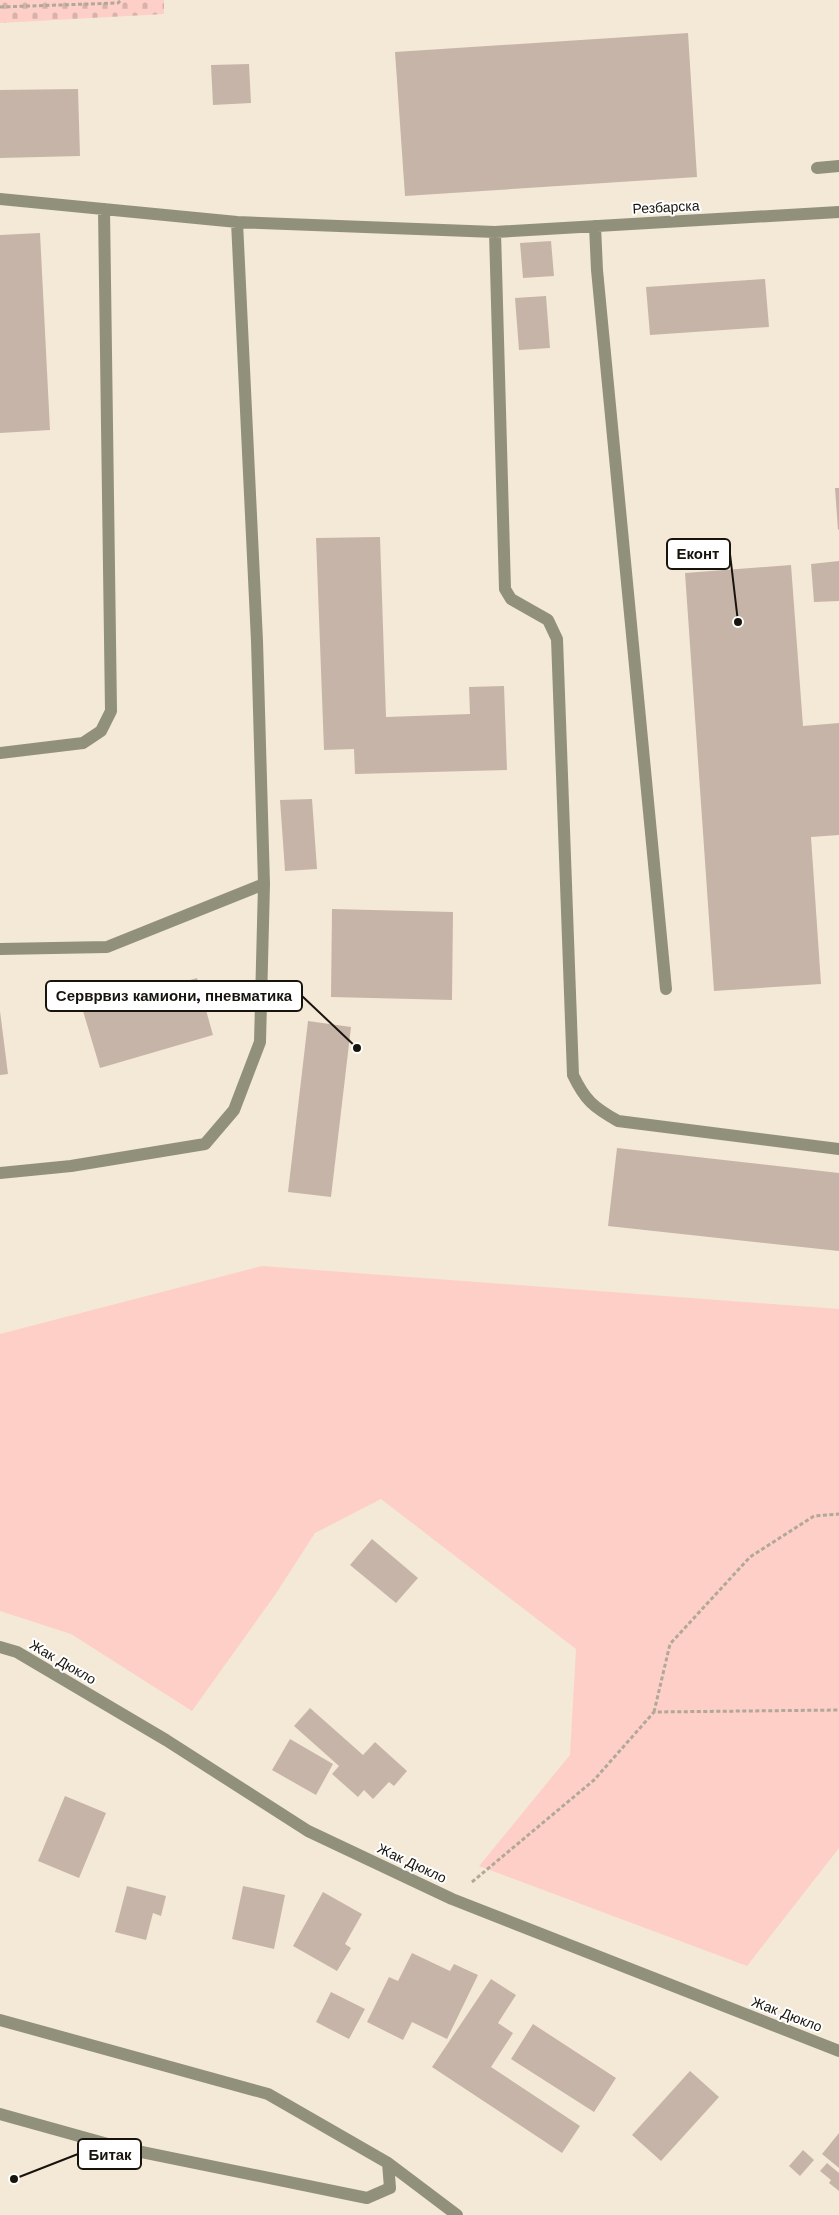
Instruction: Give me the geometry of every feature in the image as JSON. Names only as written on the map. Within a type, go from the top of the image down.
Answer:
[{"type":"street","points":[[816,168],[839,166]]},
{"type":"street","name":"Резбарска","points":[[0,199],[237,222],[495,232],[839,212]]},
{"type":"street","points":[[0,753],[83,743],[101,731],[111,710],[104,209]]},
{"type":"street","points":[[0,1173],[71,1166],[205,1144],[234,1110],[260,1042],[264,884],[257,641],[237,222]]},
{"type":"street","points":[[595,226],[597,270],[666,988]]},
{"type":"street","points":[[495,232],[505,588],[511,599],[548,620],[557,639],[573,1075],[583,1096],[600,1111],[618,1121],[839,1149]]},
{"type":"street","points":[[0,949],[108,947],[264,884]]},
{"type":"street","name":"Жак Дюкло","points":[[0,1647],[17,1652],[166,1740],[308,1831],[452,1899],[839,2051]]},
{"type":"street","points":[[0,2020],[268,2094],[388,2163],[457,2215]]},
{"type":"street","points":[[0,2114],[122,2148],[367,2198],[390,2188],[388,2163]]},
{"type":"path","points":[[0,7],[118,3],[121,0]]},
{"type":"path","points":[[452,1899],[594,1780],[654,1712],[670,1644],[750,1557],[814,1516],[839,1514]]},
{"type":"path","points":[[654,1712],[839,1710]]},
{"type":"green space","points":[[0,0],[164,0],[164,14],[0,23]]},
{"type":"green space","points":[[262,1266],[839,1309],[839,1848],[747,1966],[479,1866],[570,1755],[576,1649],[381,1499],[315,1533],[275,1595],[192,1711],[71,1634],[0,1611],[0,1334]]},
{"type":"building","points":[[688,33],[697,177],[405,196],[395,52]]},
{"type":"building","points":[[249,64],[251,103],[213,105],[211,65]]},
{"type":"building","points":[[78,89],[80,156],[0,158],[0,90]]},
{"type":"building","points":[[40,233],[50,430],[0,433],[0,235]]},
{"type":"building","points":[[551,241],[554,276],[523,278],[520,243]]},
{"type":"building","points":[[765,279],[769,327],[650,335],[646,287]]},
{"type":"building","points":[[546,296],[550,348],[519,350],[515,298]]},
{"type":"building","points":[[835,488],[839,488],[838,530]]},
{"type":"building","points":[[380,537],[386,717],[470,714],[469,687],[504,686],[507,770],[355,774],[354,749],[324,750],[316,538]]},
{"type":"building","points":[[839,561],[839,601],[814,602],[811,564]]},
{"type":"building","points":[[791,565],[803,726],[839,723],[839,835],[811,837],[821,984],[714,991],[685,573]]},
{"type":"building","points":[[312,799],[317,869],[285,871],[280,800]]},
{"type":"building","points":[[332,909],[453,912],[452,1000],[331,997]]},
{"type":"building","points":[[197,978],[213,1035],[100,1068],[83,1011]]},
{"type":"building","points":[[0,1011],[8,1074],[0,1075]]},
{"type":"building","points":[[308,1021],[351,1027],[331,1197],[288,1192]]},
{"type":"building","points":[[617,1148],[839,1173],[839,1251],[608,1226]]},
{"type":"building","points":[[372,1539],[418,1578],[396,1603],[350,1565]]},
{"type":"building","points":[[310,1708],[363,1755],[375,1742],[407,1771],[394,1786],[389,1782],[373,1799],[364,1790],[358,1797],[332,1774],[339,1766],[294,1726]]},
{"type":"building","points":[[290,1739],[333,1764],[316,1795],[272,1770]]},
{"type":"building","points":[[65,1796],[106,1813],[79,1878],[38,1861]]},
{"type":"building","points":[[127,1886],[166,1896],[161,1916],[153,1913],[146,1940],[115,1932]]},
{"type":"building","points":[[243,1886],[285,1895],[274,1949],[232,1939]]},
{"type":"building","points":[[323,1892],[362,1914],[345,1944],[351,1948],[337,1971],[293,1946]]},
{"type":"building","points":[[412,1953],[450,1971],[454,1964],[478,1975],[447,2039],[412,2022],[403,2040],[367,2022],[389,1977],[398,1981]]},
{"type":"building","points":[[491,1979],[516,1995],[498,2023],[513,2033],[491,2067],[580,2126],[562,2153],[432,2067]]},
{"type":"building","points":[[331,1992],[365,2009],[349,2039],[316,2022]]},
{"type":"building","points":[[533,2024],[616,2078],[594,2112],[511,2059]]},
{"type":"building","points":[[690,2071],[719,2097],[661,2161],[632,2135]]},
{"type":"building","points":[[839,2133],[839,2168],[822,2154]]},
{"type":"building","points":[[803,2150],[814,2160],[800,2176],[789,2166]]},
{"type":"building","points":[[827,2163],[839,2173],[839,2191],[829,2183],[831,2180],[820,2171]]},
{"type":"place","name":"Еконт","points":[[738,622]]},
{"type":"place","name":"Серврвиз камиони, пневматика","points":[[357,1048]]},
{"type":"place","name":"Битак","points":[[14,2179]]}]
